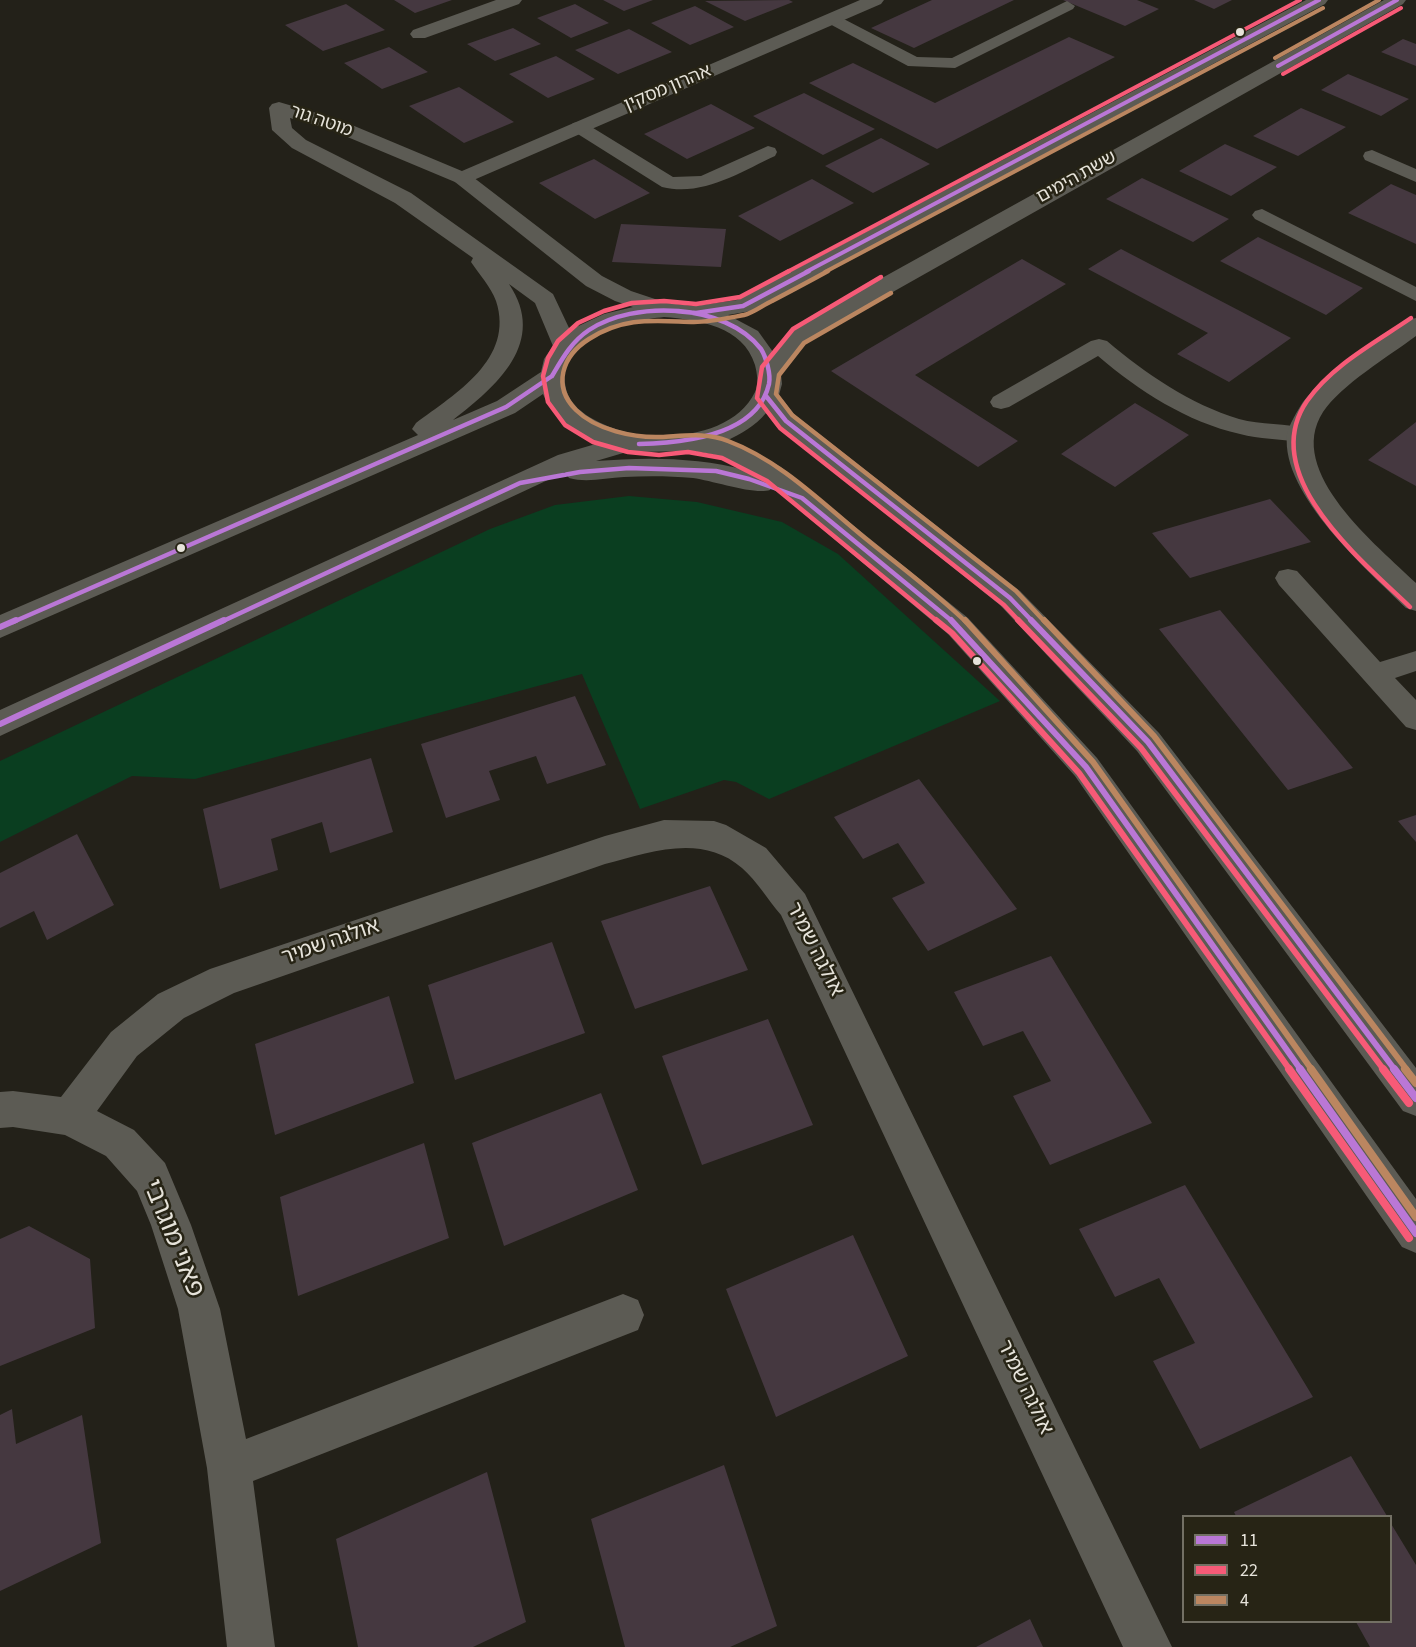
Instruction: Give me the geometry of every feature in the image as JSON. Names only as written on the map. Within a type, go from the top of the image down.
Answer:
[{"type":"street","points":[[419,34],[513,0]]},
{"type":"street","name":"אהרון מסקין","points":[[462,178],[875,0]]},
{"type":"street","points":[[696,313],[743,306],[753,301],[1318,0]]},
{"type":"street","name":"ששת הימים","points":[[768,384],[798,336],[834,314],[1397,0]]},
{"type":"street","name":"מוטה גור","points":[[565,347],[545,299],[403,198],[299,144],[282,130],[279,108],[333,124],[462,178],[594,281],[623,296],[664,310]]},
{"type":"street","points":[[387,458],[489,378],[508,348],[512,323],[507,301],[473,248]]},
{"type":"street","points":[[768,384],[749,417],[722,433],[688,443],[659,446],[629,443],[596,434],[571,418],[556,398],[552,376],[556,361],[565,347],[583,331],[607,320],[634,312],[664,310],[696,313],[725,321],[747,335],[763,352],[768,384],[786,421],[1010,598],[1148,742],[1416,1098]]},
{"type":"street","points":[[1416,325],[1342,379],[1313,407],[1300,434],[1305,470],[1335,519],[1416,601]]},
{"type":"street","points":[[0,627],[506,407],[552,376]]},
{"type":"street","points":[[0,724],[567,461],[629,443]]},
{"type":"street","points":[[688,443],[725,449],[772,473],[958,626],[1086,767],[1416,1233]]},
{"type":"street","points":[[520,483],[585,472],[678,468],[716,471],[802,498]]},
{"type":"street","name":"אולגה שמיר","points":[[69,1117],[124,1044],[171,1006],[223,980],[605,850],[664,834],[714,835],[753,858],[794,905],[1148,1647]]},
{"type":"street","name":"פאני מוגרבי","points":[[0,1110],[13,1109],[69,1117],[120,1143],[152,1177],[199,1309],[229,1468],[251,1647]]},
{"type":"street","points":[[229,1468],[623,1315]]},
{"type":"lane","points":[[832,19],[914,62],[955,63],[1067,6]]},
{"type":"lane","points":[[579,127],[669,183],[704,182],[768,152]]},
{"type":"lane","points":[[1372,156],[1416,176]]},
{"type":"lane","points":[[1262,215],[1416,295]]},
{"type":"lane","points":[[1000,402],[1099,346],[1121,365],[1162,393],[1232,425],[1300,434]]},
{"type":"lane","points":[[1288,578],[1416,719]]},
{"type":"lane","points":[[1375,674],[1416,661]]},
{"type":"green space","points":[[629,496],[697,502],[782,522],[838,554],[1000,701],[769,799],[736,782],[724,780],[640,809],[582,674],[195,779],[132,776],[0,842],[0,761],[490,529],[555,505]]},
{"type":"building","points":[[394,0],[452,0],[415,13]]},
{"type":"building","points":[[603,0],[653,0],[624,11]]},
{"type":"building","points":[[789,0],[793,2],[745,21],[705,1]]},
{"type":"building","points":[[932,0],[1014,0],[914,48],[871,28]]},
{"type":"building","points":[[1063,0],[1137,0],[1159,9],[1125,26]]},
{"type":"building","points":[[1194,0],[1232,0],[1214,9]]},
{"type":"building","points":[[346,4],[385,30],[323,51],[285,25]]},
{"type":"building","points":[[575,4],[609,23],[571,38],[537,18]]},
{"type":"building","points":[[695,6],[734,27],[690,45],[651,23]]},
{"type":"building","points":[[513,28],[541,44],[495,61],[467,44]]},
{"type":"building","points":[[629,29],[672,52],[618,74],[575,50]]},
{"type":"building","points":[[1069,37],[1115,57],[937,149],[809,83],[853,63],[935,103]]},
{"type":"building","points":[[1403,39],[1416,44],[1416,66],[1381,52]]},
{"type":"building","points":[[389,47],[428,72],[382,89],[344,63]]},
{"type":"building","points":[[556,56],[595,79],[548,98],[509,74]]},
{"type":"building","points":[[1348,74],[1409,99],[1381,116],[1321,90]]},
{"type":"building","points":[[459,87],[514,122],[464,143],[409,106]]},
{"type":"building","points":[[804,93],[875,129],[823,155],[753,116]]},
{"type":"building","points":[[711,104],[755,128],[687,159],[644,134]]},
{"type":"building","points":[[1301,108],[1346,127],[1298,156],[1253,136]]},
{"type":"building","points":[[881,138],[930,164],[873,193],[825,166]]},
{"type":"building","points":[[1225,144],[1277,167],[1231,196],[1179,171]]},
{"type":"building","points":[[594,159],[650,193],[595,219],[539,183]]},
{"type":"building","points":[[1142,178],[1229,219],[1193,242],[1106,199]]},
{"type":"building","points":[[812,179],[854,203],[780,241],[738,216]]},
{"type":"building","points":[[1391,184],[1416,195],[1416,244],[1348,213]]},
{"type":"building","points":[[621,224],[726,229],[721,267],[612,262]]},
{"type":"building","points":[[1258,237],[1363,288],[1326,315],[1220,261]]},
{"type":"building","points":[[1121,249],[1291,338],[1229,382],[1177,354],[1208,333],[1088,269]]},
{"type":"building","points":[[1022,259],[1066,284],[915,375],[1018,441],[978,467],[831,371]]},
{"type":"building","points":[[1135,403],[1189,435],[1115,487],[1061,454]]},
{"type":"building","points":[[1416,422],[1416,486],[1368,460]]},
{"type":"building","points":[[1270,499],[1311,542],[1190,578],[1152,533]]},
{"type":"building","points":[[1220,610],[1353,768],[1288,790],[1159,629]]},
{"type":"building","points":[[575,696],[606,765],[547,784],[536,756],[489,771],[500,800],[446,818],[421,744]]},
{"type":"building","points":[[371,758],[393,832],[330,853],[322,822],[271,839],[278,870],[220,889],[203,809]]},
{"type":"building","points":[[919,779],[1017,909],[928,951],[892,898],[925,883],[898,843],[863,859],[834,817]]},
{"type":"building","points":[[1416,815],[1416,842],[1398,821]]},
{"type":"building","points":[[77,834],[114,905],[47,940],[34,911],[0,928],[0,873]]},
{"type":"building","points":[[710,886],[748,970],[635,1009],[601,921]]},
{"type":"building","points":[[552,942],[585,1033],[455,1080],[428,985]]},
{"type":"building","points":[[1051,956],[1152,1123],[1050,1165],[1013,1096],[1051,1081],[1023,1031],[983,1046],[954,992]]},
{"type":"building","points":[[389,996],[414,1083],[275,1135],[255,1044]]},
{"type":"building","points":[[768,1019],[813,1125],[702,1165],[662,1056]]},
{"type":"building","points":[[601,1093],[638,1190],[504,1246],[472,1143]]},
{"type":"building","points":[[424,1143],[449,1238],[298,1296],[280,1197]]},
{"type":"building","points":[[1185,1185],[1313,1397],[1200,1449],[1153,1361],[1195,1343],[1159,1278],[1115,1297],[1079,1229]]},
{"type":"building","points":[[29,1226],[90,1259],[95,1328],[0,1366],[0,1239]]},
{"type":"building","points":[[853,1235],[908,1356],[776,1417],[726,1289]]},
{"type":"building","points":[[12,1409],[16,1444],[82,1415],[101,1543],[0,1591],[0,1415]]},
{"type":"building","points":[[1351,1456],[1386,1515],[1236,1515],[1234,1512]]},
{"type":"building","points":[[724,1465],[777,1626],[730,1647],[625,1647],[591,1519]]},
{"type":"building","points":[[487,1472],[526,1622],[473,1647],[358,1647],[336,1539]]},
{"type":"building","points":[[1392,1525],[1416,1565],[1416,1647],[1370,1647],[1357,1623],[1392,1623]]},
{"type":"building","points":[[1030,1619],[1043,1647],[976,1647]]},
{"type":"transit line","name":"22","points":[[1300,0],[740,297],[696,304],[664,301],[632,303],[604,311],[578,323],[558,341],[548,358],[543,376],[548,402],[565,425],[593,442],[628,452],[659,455],[688,452],[722,458],[767,481],[952,633],[1079,773],[1409,1238]]},
{"type":"transit line","name":"11","points":[[675,311],[696,313],[743,306],[1319,0]]},
{"type":"transit line","name":"4","points":[[1275,58],[1379,0]]},
{"type":"transit line","name":"11","points":[[1278,66],[1397,0]]},
{"type":"transit line","name":"4","points":[[1323,8],[747,314],[696,322],[664,319],[636,321],[610,328],[588,339],[572,353],[564,365],[561,376],[564,394],[577,411],[600,426],[631,434],[659,437],[689,434],[727,440],[776,465],[965,620],[1093,762],[1416,1217]]},
{"type":"transit line","name":"22","points":[[1283,74],[1401,8]]},
{"type":"transit line","name":"22","points":[[881,277],[793,329],[762,367],[757,398],[780,428],[1004,605],[1141,748],[1409,1103]]},
{"type":"transit line","name":"4","points":[[891,293],[804,343],[779,375],[776,394],[792,415],[1016,591],[1154,736],[1416,1083]]},
{"type":"transit line","name":"11","points":[[552,376],[565,354],[581,336],[613,318],[632,313],[676,311],[698,314],[736,328],[761,349],[770,378],[766,398],[752,414],[732,426],[709,435],[684,441],[639,444]]},
{"type":"transit line","name":"22","points":[[1410,607],[1343,541],[1321,513],[1303,485],[1293,456],[1294,428],[1307,401],[1343,366],[1411,318]]},
{"type":"transit line","name":"11","points":[[0,627],[506,407],[552,376]]},
{"type":"transit line","name":"11","points":[[766,396],[786,421],[1010,598],[1148,742],[1416,1098]]},
{"type":"transit line","name":"11","points":[[0,724],[520,483],[580,472],[629,468],[716,471],[749,479],[802,498],[958,626],[1086,767],[1416,1233]]}]
